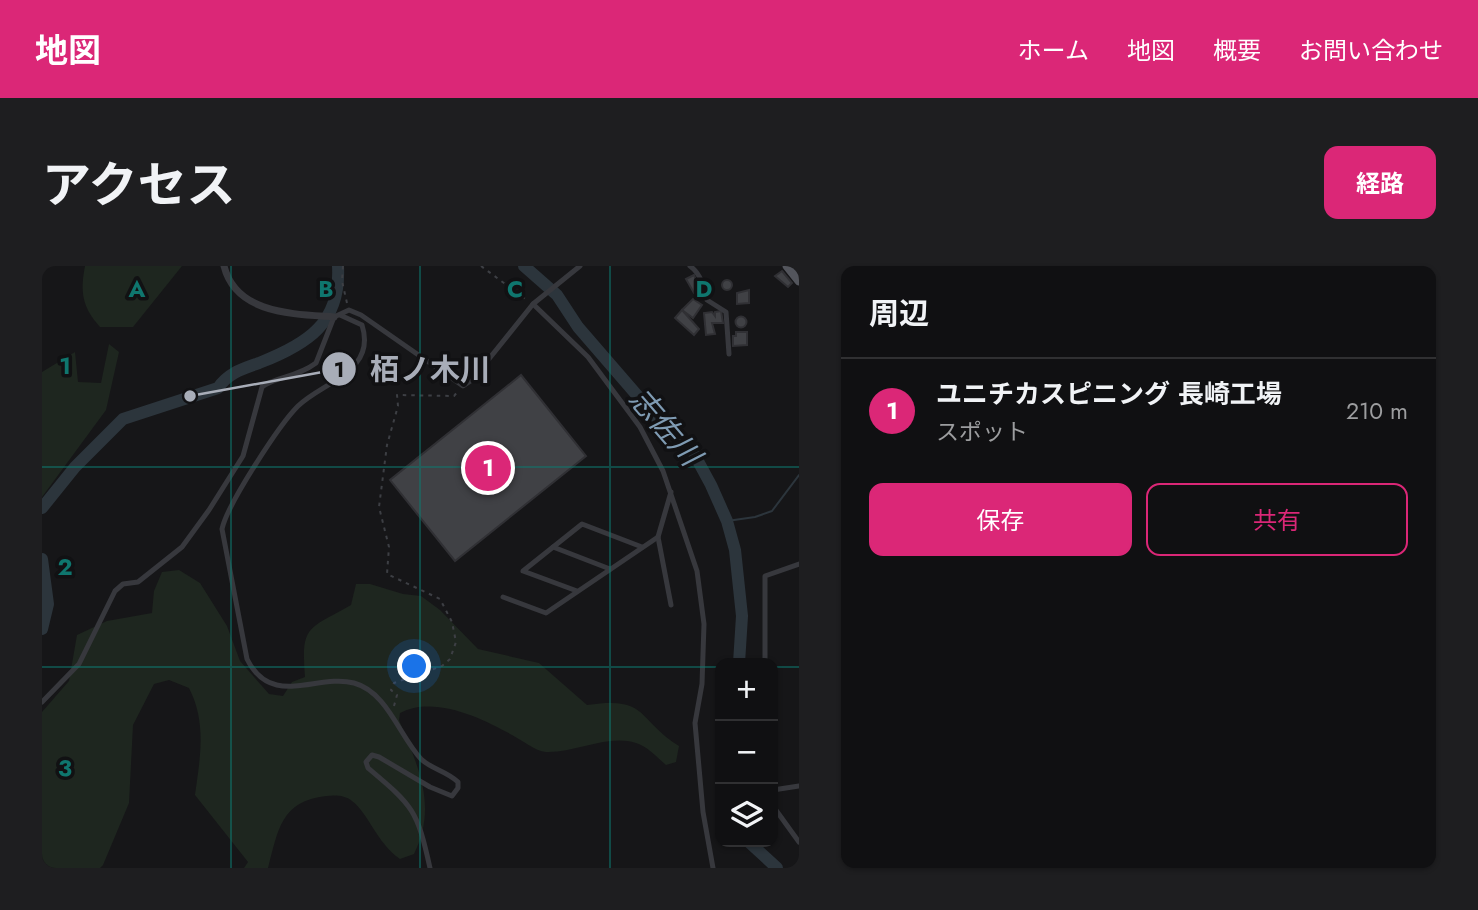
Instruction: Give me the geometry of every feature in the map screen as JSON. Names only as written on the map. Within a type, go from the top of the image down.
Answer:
[{"type":"main road","points":[[787,266],[799,281]]},
{"type":"street","points":[[224,266],[231,285],[252,304],[316,315],[349,316],[362,325],[366,339],[362,352],[345,376],[299,405],[247,478],[224,516],[222,529],[247,659],[252,669],[261,678],[288,687],[342,680],[359,684],[374,693],[422,760],[457,782],[458,788],[452,796],[430,787],[379,757],[372,755],[366,762],[368,768],[407,800],[416,817],[430,868]]},
{"type":"street","points":[[42,702],[79,664],[115,591],[123,584],[138,582],[188,539],[243,456],[262,387],[269,382],[287,379],[316,363],[337,316],[349,310],[361,315],[463,386],[472,380],[533,304],[580,266]]},
{"type":"street","points":[[690,266],[696,270],[704,285],[707,300],[726,312],[729,355]]},
{"type":"street","points":[[533,304],[589,357],[640,427],[671,492],[697,571],[704,624],[702,684],[695,723],[703,811],[713,868]]},
{"type":"street","points":[[671,492],[658,537],[671,605]]},
{"type":"street","points":[[577,591],[523,571],[582,524],[642,547]]},
{"type":"street","points":[[503,597],[546,613],[658,537]]},
{"type":"street","points":[[552,547],[610,569]]},
{"type":"street","points":[[765,658],[765,576],[799,564]]},
{"type":"street","points":[[778,789],[799,786]]},
{"type":"street","points":[[778,813],[799,842]]},
{"type":"path","points":[[343,266],[342,281],[349,310]]},
{"type":"path","points":[[481,266],[533,304]]},
{"type":"path","points":[[391,718],[397,695],[391,690],[394,683],[442,666],[450,659],[456,642],[452,622],[440,599],[387,574],[389,547],[379,507],[387,445],[398,407],[397,394],[454,396],[463,386]]},
{"type":"shaded area","points":[[85,266],[182,266],[133,327],[100,327],[89,313],[84,299]]},
{"type":"shaded area","points":[[109,344],[119,352],[106,410],[42,497],[42,372],[75,352],[78,382],[101,383]]},
{"type":"shaded area","points":[[179,570],[200,583],[227,626],[240,661],[269,694],[283,696],[292,682],[305,677],[304,647],[310,631],[325,619],[351,605],[356,584],[370,584],[403,594],[421,596],[440,610],[478,649],[539,663],[587,705],[607,703],[632,707],[679,746],[676,762],[666,765],[644,747],[625,741],[546,752],[533,748],[500,728],[458,711],[428,706],[413,708],[400,713],[399,720],[413,754],[425,802],[421,836],[414,854],[400,859],[385,845],[352,801],[329,796],[311,799],[291,811],[279,830],[268,868],[244,868],[248,862],[195,795],[201,741],[198,714],[189,688],[169,680],[154,684],[133,725],[129,803],[103,865],[100,868],[42,868],[42,712],[69,681],[77,635],[107,621],[152,613],[154,591],[162,572]]},
{"type":"building","points":[[782,271],[792,283],[788,287],[775,276]]},
{"type":"building","points":[[694,275],[700,290],[694,293],[686,279]]},
{"type":"building","points":[[727,280],[732,285],[727,290],[722,285]]},
{"type":"building","points":[[749,290],[749,303],[737,304],[737,293]]},
{"type":"building","points":[[693,299],[702,305],[693,318],[682,310]]},
{"type":"building","points":[[682,310],[699,329],[694,335],[675,318]]},
{"type":"building","points":[[721,311],[723,323],[712,323],[715,334],[706,335],[704,313],[712,312],[715,316],[715,312]]},
{"type":"building","points":[[741,316],[747,322],[741,328],[735,322]]},
{"type":"building","points":[[736,332],[747,332],[747,345],[733,346]]},
{"type":"building","points":[[521,375],[586,456],[455,561],[390,480]]},
{"type":"waterway","points":[[42,508],[75,467],[123,419],[218,388],[236,372],[277,356],[306,339],[318,329],[334,303],[338,266]]},
{"type":"waterway","name":"志佐川","points":[[524,266],[557,295],[578,327],[661,423],[692,450],[727,521],[735,550],[742,616],[739,658]]},
{"type":"waterway","points":[[727,521],[755,517],[772,511],[799,475]]},
{"type":"waterway","points":[[42,559],[48,604],[42,629]]},
{"type":"waterway","name":"志佐川","points":[[754,847],[777,868]]},
{"type":"place","name":"栢ノ木川","points":[[190,396]]},
{"type":"place","name":"ユニチカスピニング 長崎工場","points":[[488,468]]}]
